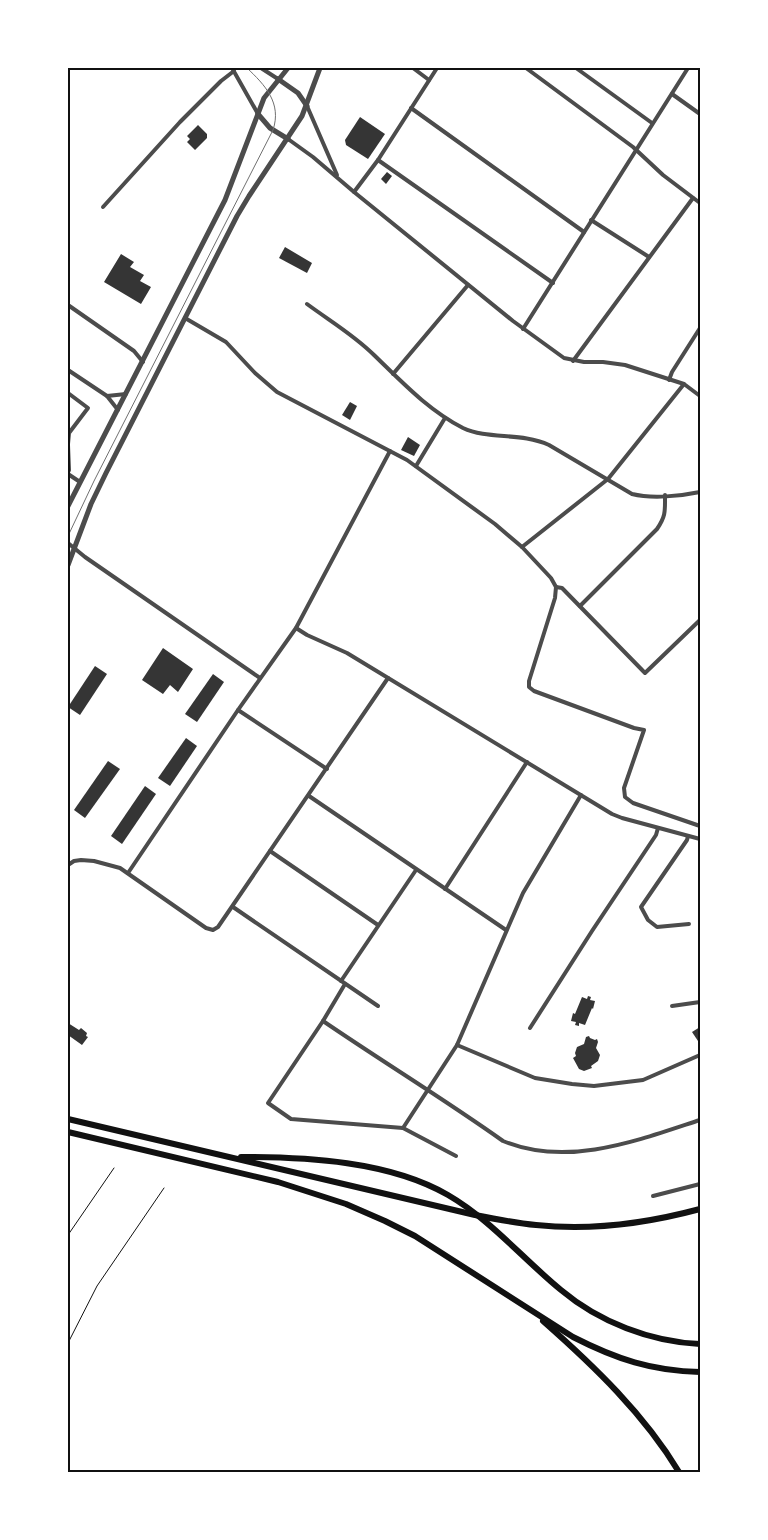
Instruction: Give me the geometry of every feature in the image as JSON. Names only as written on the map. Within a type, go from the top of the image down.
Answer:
[{"type":"main road","points":[[68,1119],[475,1215],[536,1225],[594,1226],[632,1223],[677,1216],[700,1209]]},
{"type":"main road","points":[[68,1132],[278,1182],[346,1204],[385,1220],[415,1236],[581,1341],[600,1351],[629,1362],[658,1369],[700,1372]]},
{"type":"main road","points":[[229,1157],[271,1157],[353,1164],[376,1168],[416,1180],[448,1195],[479,1216],[561,1291],[588,1309],[616,1324],[645,1334],[676,1342],[700,1344]]},
{"type":"main road","points":[[526,1306],[575,1349],[634,1410],[679,1472]]},
{"type":"street","points":[[261,68],[298,93],[307,106],[338,177]]},
{"type":"street","points":[[68,506],[225,200],[264,98],[288,68]]},
{"type":"street","points":[[68,565],[91,504],[106,472],[245,203],[288,139],[307,106],[320,68]]},
{"type":"street","points":[[413,68],[429,80]]},
{"type":"street","points":[[354,192],[378,160],[437,68]]},
{"type":"street","points":[[526,68],[636,149],[663,175],[700,203]]},
{"type":"street","points":[[576,68],[652,123]]},
{"type":"street","points":[[523,329],[688,68]]},
{"type":"street","points":[[102,206],[180,122],[233,69],[258,114],[270,128],[313,157],[468,285],[523,329],[564,358],[573,361],[619,363],[684,384],[700,396]]},
{"type":"street","points":[[672,94],[700,114]]},
{"type":"street","points":[[411,108],[584,232]]},
{"type":"street","points":[[378,160],[553,283]]},
{"type":"street","points":[[573,361],[693,198]]},
{"type":"street","points":[[591,220],[649,257]]},
{"type":"street","points":[[393,374],[468,285]]},
{"type":"street","points":[[307,304],[356,339],[418,398],[446,418],[474,433],[537,440],[632,494],[644,497],[687,495],[700,492]]},
{"type":"street","points":[[68,305],[134,352],[142,362]]},
{"type":"street","points":[[185,318],[226,342],[264,382],[277,392],[416,466],[495,524],[522,547],[551,578],[556,587],[556,598],[529,681],[529,687],[534,691],[644,730],[624,788],[625,797],[633,803],[700,826]]},
{"type":"street","points":[[669,380],[672,372],[700,328]]},
{"type":"street","points":[[68,370],[107,396],[118,410]]},
{"type":"street","points":[[522,547],[608,479],[684,384]]},
{"type":"street","points":[[68,394],[88,408],[69,433],[68,473],[80,482]]},
{"type":"street","points":[[107,396],[126,394]]},
{"type":"street","points":[[416,466],[446,418]]},
{"type":"street","points":[[128,873],[296,628],[390,451]]},
{"type":"street","points":[[580,606],[657,529],[663,521],[666,512],[665,495]]},
{"type":"street","points":[[68,543],[260,678]]},
{"type":"street","points":[[556,587],[562,588],[645,673],[700,620]]},
{"type":"street","points":[[296,628],[347,653],[622,818],[700,839]]},
{"type":"street","points":[[68,865],[74,861],[81,860],[94,861],[120,868],[206,928],[213,930],[218,927],[232,907],[388,678]]},
{"type":"street","points":[[238,710],[327,768]]},
{"type":"street","points":[[445,889],[527,762]]},
{"type":"street","points":[[403,1128],[457,1045],[523,893],[581,795]]},
{"type":"street","points":[[309,796],[506,930]]},
{"type":"street","points":[[530,1028],[656,835],[658,828]]},
{"type":"street","points":[[688,836],[641,907],[648,920],[657,926],[689,924]]},
{"type":"street","points":[[270,851],[378,925]]},
{"type":"street","points":[[416,870],[378,925],[343,983],[323,1021],[268,1102],[291,1119],[403,1128],[456,1156]]},
{"type":"street","points":[[232,907],[378,1006]]},
{"type":"street","points":[[672,1006],[700,1002]]},
{"type":"street","points":[[323,1021],[375,1057],[513,1145],[556,1153],[594,1150],[668,1131],[700,1120]]},
{"type":"street","points":[[457,1045],[534,1078],[594,1086],[643,1080],[700,1055]]},
{"type":"street","points":[[653,1196],[700,1184]]},
{"type":"path","points":[[68,1235],[114,1168]]},
{"type":"path","points":[[68,1343],[97,1286],[164,1188]]},
{"type":"building","points":[[360,117],[385,134],[368,159],[346,145],[345,140]]},
{"type":"building","points":[[198,125],[207,134],[207,138],[195,150],[187,142],[190,139],[187,136]]},
{"type":"building","points":[[387,172],[392,176],[386,184],[381,179]]},
{"type":"building","points":[[285,247],[312,263],[307,273],[279,258]]},
{"type":"building","points":[[121,254],[134,262],[130,267],[144,275],[140,281],[151,287],[141,304],[104,282]]},
{"type":"building","points":[[350,402],[357,406],[350,420],[342,415]]},
{"type":"building","points":[[408,437],[420,445],[414,456],[401,450]]},
{"type":"building","points":[[163,648],[193,669],[178,692],[170,685],[163,694],[142,680]]},
{"type":"building","points":[[95,666],[107,674],[80,715],[68,707]]},
{"type":"building","points":[[213,674],[224,682],[197,722],[185,714]]},
{"type":"building","points":[[186,738],[197,746],[170,786],[158,778]]},
{"type":"building","points":[[108,761],[120,769],[85,818],[74,810]]},
{"type":"building","points":[[145,786],[156,794],[122,844],[111,836]]},
{"type":"building","points":[[588,996],[591,997],[590,1000],[595,1001],[593,1009],[585,1025],[579,1023],[579,1026],[575,1025],[576,1022],[571,1021],[573,1013],[575,1014],[582,997],[587,999]]},
{"type":"building","points":[[68,1023],[79,1030],[81,1028],[87,1033],[86,1036],[88,1037],[82,1045],[68,1035]]},
{"type":"building","points":[[700,1027],[700,1040],[698,1041],[692,1032]]},
{"type":"building","points":[[589,1036],[595,1040],[597,1039],[596,1048],[600,1055],[598,1061],[591,1066],[592,1068],[584,1071],[579,1069],[573,1058],[576,1056],[577,1047],[584,1044],[586,1037]]},
{"type":"tram line","points":[[68,536],[94,481],[273,130],[275,111],[270,95],[247,68]]}]
